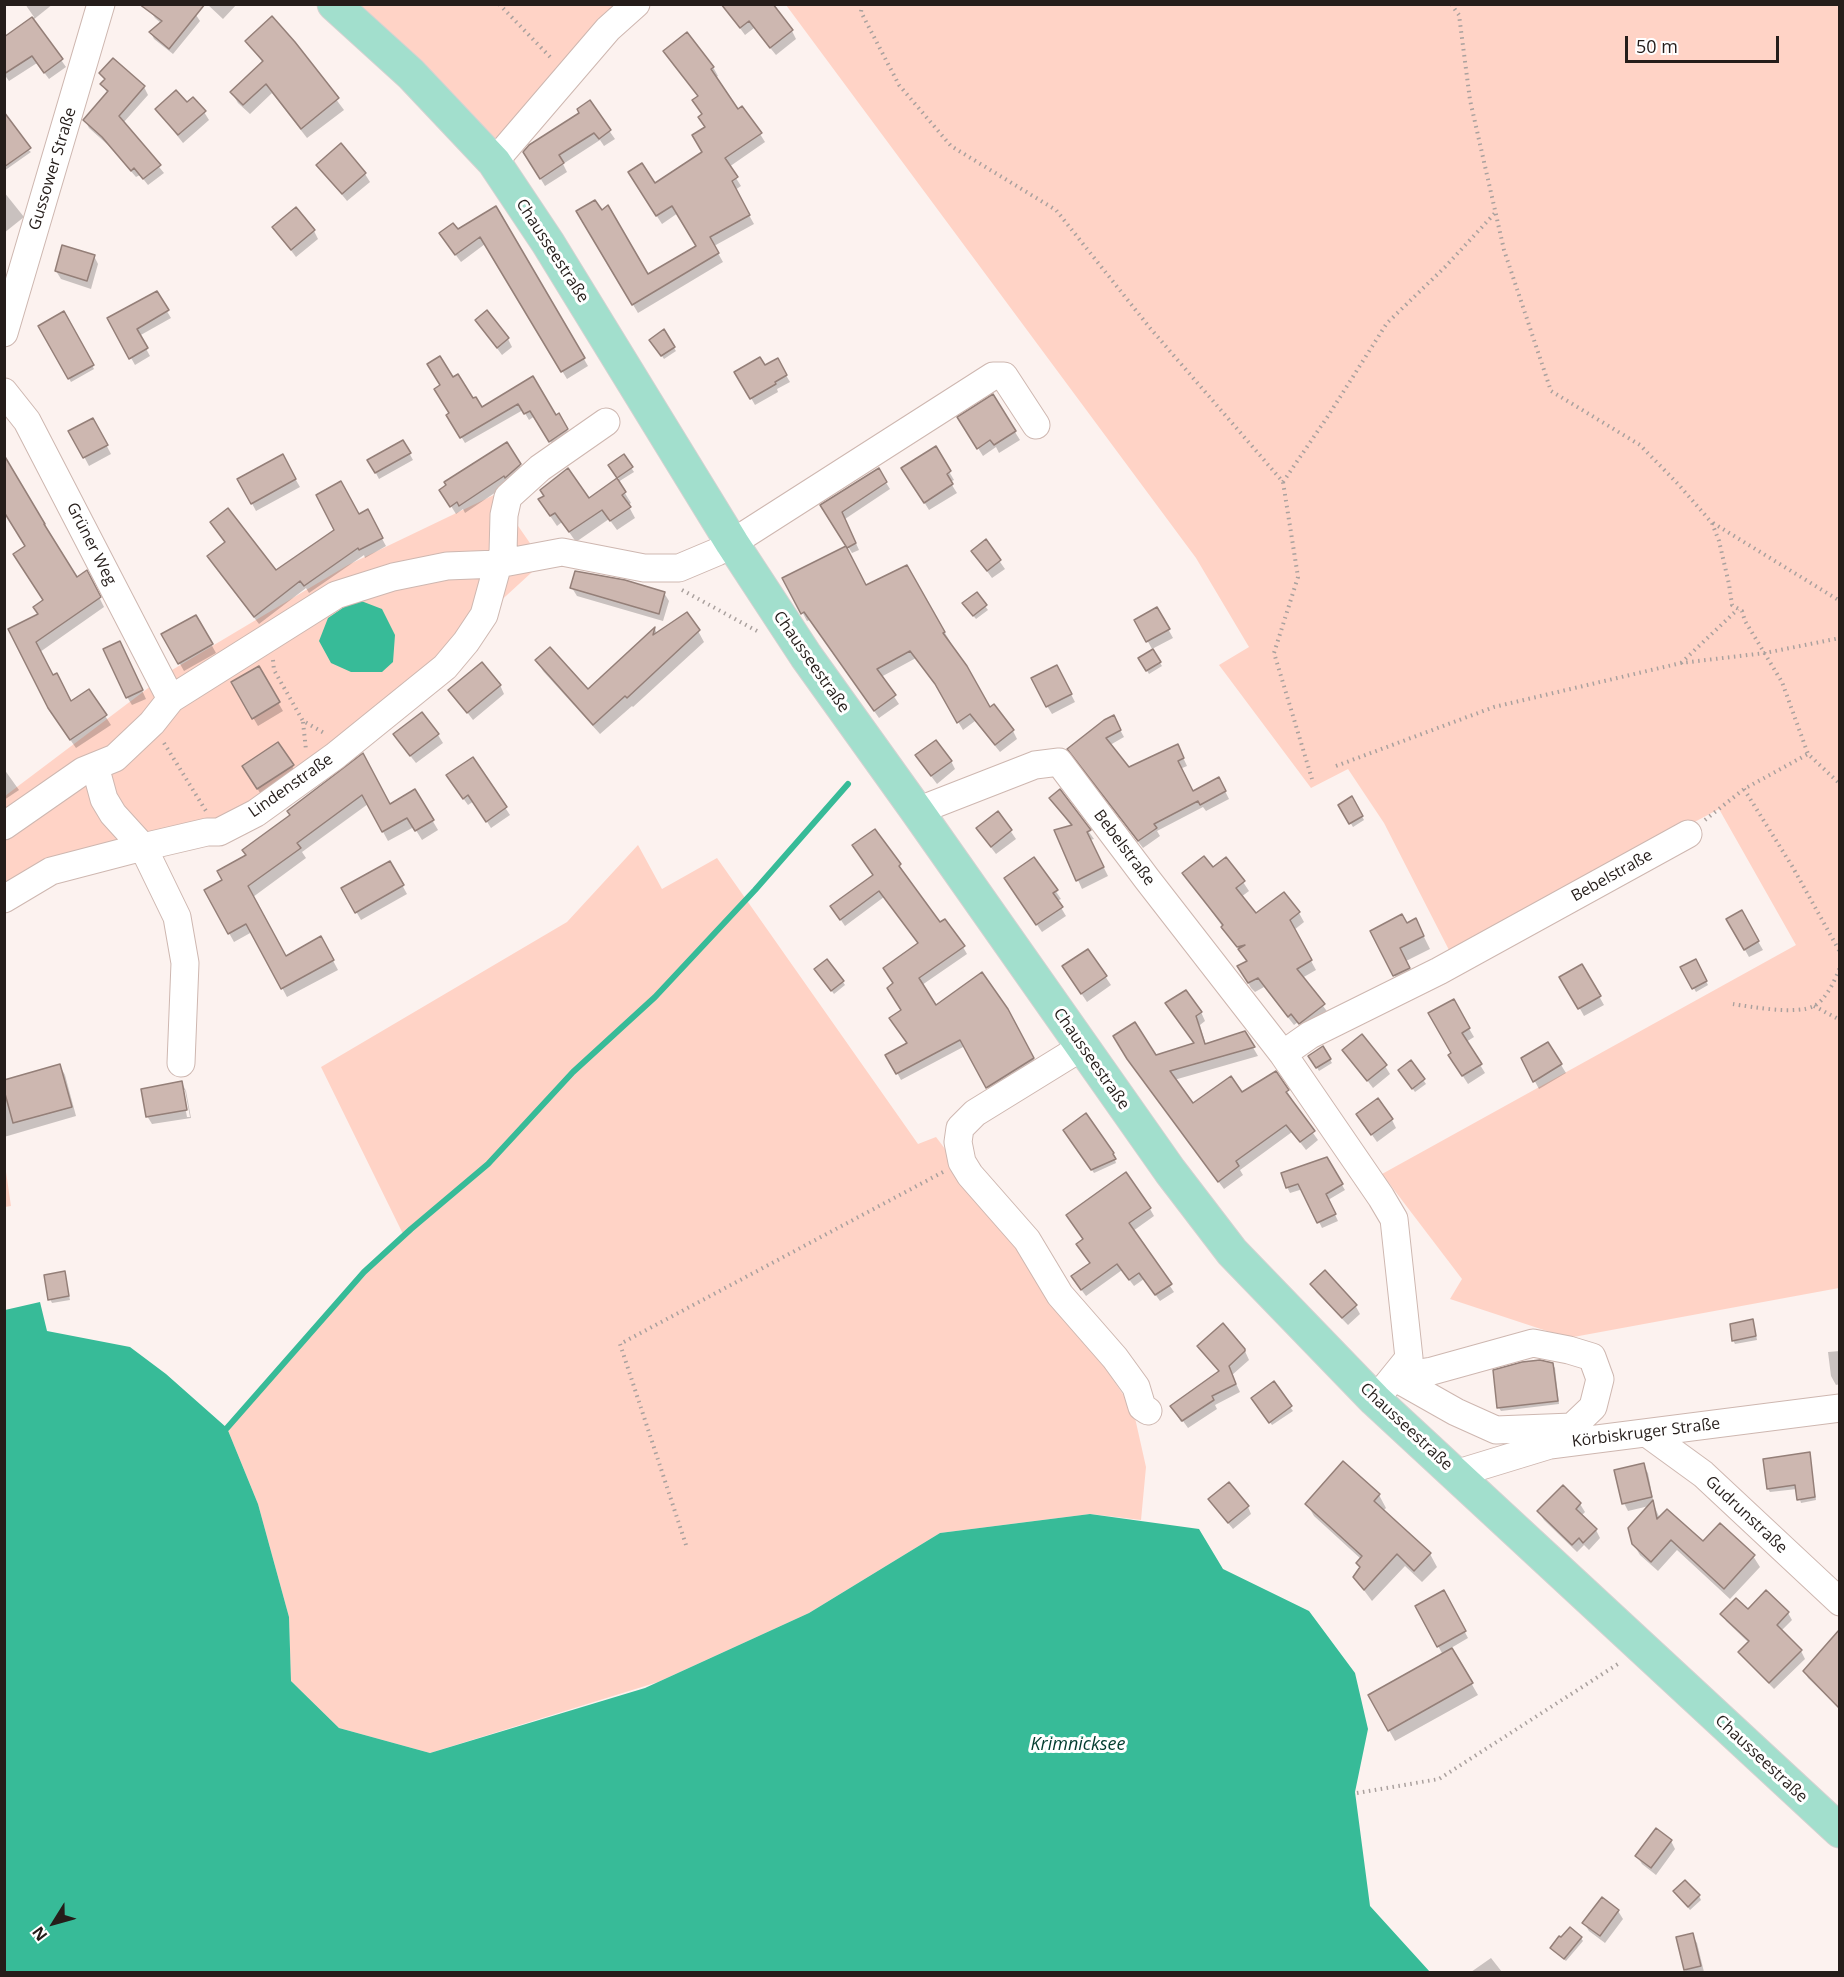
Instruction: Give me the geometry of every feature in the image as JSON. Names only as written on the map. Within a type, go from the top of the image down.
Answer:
[{"type":"main road","name":"Chausseestraße","points":[[334,4],[411,74],[494,162],[548,243],[732,543],[806,656],[1170,1171],[1232,1252],[1384,1389],[1455,1474],[1839,1831]]},
{"type":"street","name":"Gussower Straße","points":[[4,333],[101,4]]},
{"type":"street","points":[[494,162],[608,29],[636,4]]},
{"type":"street","points":[[4,826],[83,771],[115,758],[152,723],[171,699],[336,595],[393,577],[447,566],[498,564],[562,552],[644,568],[679,568],[732,543],[993,376],[1004,376],[1036,425]]},
{"type":"street","name":"Grüner Weg","points":[[4,392],[27,421],[171,699]]},
{"type":"street","name":"Lindenstraße","points":[[4,899],[51,872],[143,847],[207,832],[219,832],[256,813],[347,747],[445,667],[466,642],[484,615],[503,553],[504,515],[508,497],[540,468],[606,422]]},
{"type":"street","name":"Bebelstraße","points":[[917,811],[1035,765],[1059,762],[1283,1054],[1382,1197],[1394,1220],[1409,1358],[1384,1389]]},
{"type":"street","points":[[95,766],[104,799],[113,814],[143,847],[177,917],[185,963],[182,1063]]},
{"type":"street","name":"Bebelstraße","points":[[1283,1054],[1310,1035],[1439,971],[1688,834]]},
{"type":"street","points":[[1082,1047],[975,1113],[960,1128],[958,1142],[962,1162],[970,1175],[1027,1240],[1060,1295],[1120,1365],[1136,1387],[1142,1407],[1148,1411]]},
{"type":"street","points":[[1533,1343],[1592,1357],[1600,1379],[1593,1407],[1572,1427],[1496,1430],[1456,1412],[1384,1389],[1432,1371],[1533,1343]]},
{"type":"street","name":"Körbiskruger Straße","points":[[1455,1474],[1550,1445],[1839,1408]]},
{"type":"street","name":"Gudrunstraße","points":[[1648,1434],[1703,1474],[1839,1602]]},
{"type":"path","points":[[499,4],[568,75]]},
{"type":"path","points":[[862,4],[861,12],[899,85],[951,146],[1056,210],[1150,328],[1283,482],[1298,577],[1274,653],[1312,779]]},
{"type":"path","points":[[1451,4],[1459,15],[1470,100],[1507,261],[1551,391],[1640,445],[1712,523],[1839,601]]},
{"type":"path","points":[[1283,482],[1387,322],[1445,267],[1495,212]]},
{"type":"path","points":[[1712,523],[1719,541],[1732,605],[1742,611],[1745,621],[1782,682],[1808,754],[1839,784]]},
{"type":"path","points":[[681,590],[765,635]]},
{"type":"path","points":[[1681,663],[1738,608]]},
{"type":"path","points":[[270,637],[274,670],[303,721],[347,747]]},
{"type":"path","points":[[1336,766],[1494,707],[1681,663],[1764,653],[1839,638]]},
{"type":"path","points":[[152,723],[219,832]]},
{"type":"path","points":[[1688,834],[1744,789],[1808,754]]},
{"type":"path","points":[[1744,789],[1792,866],[1839,952]]},
{"type":"path","points":[[1815,1006],[1835,983],[1839,967]]},
{"type":"path","points":[[1733,1004],[1762,1009],[1790,1010],[1815,1006],[1839,1020]]},
{"type":"path","points":[[686,1545],[620,1344],[962,1162]]},
{"type":"path","points":[[1357,1792],[1439,1779],[1641,1649]]},
{"type":"shaded area","points":[[351,5],[627,5],[495,146]]},
{"type":"shaded area","points":[[786,5],[1839,5],[1839,1288],[1568,1338],[1450,1299],[1462,1279],[1382,1174],[1796,945],[1719,809],[1450,952],[1384,823],[1348,769],[1311,788],[1219,665],[1249,647],[1196,558]]},
{"type":"shaded area","points":[[496,494],[543,562],[446,651],[256,807],[5,894],[5,796],[172,670],[348,565]]},
{"type":"shaded area","points":[[638,845],[662,889],[717,858],[918,1144],[936,1137],[1057,1297],[1133,1409],[1146,1467],[1141,1520],[1090,1514],[940,1533],[809,1613],[658,1682],[430,1753],[339,1728],[291,1681],[289,1617],[258,1504],[227,1428],[362,1272],[403,1234],[321,1067],[567,922]]},
{"type":"shaded area","points":[[5,1165],[11,1206],[4,1207]]},
{"type":"water","points":[[356,599],[382,609],[395,635],[393,662],[382,672],[351,672],[331,663],[319,641],[328,618]]},
{"type":"water","name":"Krimnicksee","points":[[40,1302],[47,1331],[130,1347],[166,1374],[227,1428],[258,1504],[289,1617],[291,1681],[339,1728],[430,1753],[645,1688],[809,1613],[940,1533],[1090,1514],[1199,1529],[1223,1569],[1309,1611],[1355,1673],[1368,1729],[1355,1792],[1370,1906],[1430,1972],[5,1972],[5,1310]]},
{"type":"building","points":[[139,4],[205,4],[169,49],[149,32],[162,21]]},
{"type":"building","points":[[721,4],[773,4],[793,30],[770,48],[749,21],[740,28]]},
{"type":"building","points":[[272,16],[339,98],[301,129],[266,84],[243,105],[230,92],[263,61],[245,41]]},
{"type":"building","points":[[32,17],[63,59],[44,73],[32,56],[4,74],[4,37]]},
{"type":"building","points":[[687,32],[714,67],[711,69],[738,109],[742,106],[762,133],[725,158],[738,177],[732,181],[750,215],[710,237],[719,253],[632,305],[576,211],[595,200],[602,210],[608,205],[648,274],[696,246],[672,206],[656,216],[628,172],[642,163],[655,183],[702,152],[692,135],[705,127],[698,117],[702,114],[692,100],[698,96],[663,51]]},
{"type":"building","points":[[113,58],[145,86],[119,116],[161,165],[143,179],[134,168],[131,171],[102,137],[83,120],[108,91],[100,84],[105,79],[99,73]]},
{"type":"building","points":[[176,90],[187,102],[193,97],[206,111],[178,135],[155,109]]},
{"type":"building","points":[[590,100],[611,130],[599,139],[594,133],[559,155],[564,163],[540,179],[523,152],[529,145],[579,113],[577,109]]},
{"type":"building","points":[[4,112],[31,148],[4,167]]},
{"type":"building","points":[[341,143],[366,173],[342,194],[316,165]]},
{"type":"building","points":[[496,206],[585,358],[561,372],[480,237],[455,255],[439,233],[453,223],[458,229]]},
{"type":"building","points":[[296,207],[315,230],[291,250],[272,227]]},
{"type":"building","points":[[62,245],[95,255],[87,281],[55,271]]},
{"type":"building","points":[[157,291],[169,310],[137,329],[148,348],[129,359],[107,318]]},
{"type":"building","points":[[487,310],[509,338],[497,348],[475,320]]},
{"type":"building","points":[[64,311],[94,365],[68,379],[38,326]]},
{"type":"building","points":[[664,329],[675,347],[661,356],[649,340]]},
{"type":"building","points":[[440,356],[453,377],[458,374],[473,398],[476,397],[482,407],[533,376],[556,415],[559,413],[568,429],[549,442],[530,411],[524,414],[518,404],[460,438],[446,415],[449,413],[434,389],[440,385],[427,364]]},
{"type":"building","points":[[760,357],[765,365],[778,358],[787,375],[750,399],[734,372]]},
{"type":"building","points":[[993,394],[1016,431],[994,445],[990,440],[977,449],[957,417]]},
{"type":"building","points":[[93,418],[108,445],[83,458],[68,431]]},
{"type":"building","points":[[403,440],[411,453],[375,473],[367,460]]},
{"type":"building","points":[[507,442],[521,464],[505,478],[504,476],[459,506],[457,502],[450,507],[439,490],[446,485],[444,482]]},
{"type":"building","points":[[936,446],[951,471],[947,474],[953,484],[924,503],[901,468]]},
{"type":"building","points":[[283,454],[296,479],[251,504],[237,479]]},
{"type":"building","points":[[624,454],[633,467],[617,478],[608,465]]},
{"type":"building","points":[[4,455],[77,577],[87,570],[101,597],[36,642],[53,675],[57,673],[71,701],[89,689],[107,715],[70,740],[48,708],[8,629],[38,614],[33,607],[43,600],[13,554],[25,546],[4,512]]},
{"type":"building","points":[[568,468],[589,498],[617,478],[626,492],[622,495],[631,507],[610,521],[602,510],[569,532],[555,513],[550,516],[538,499],[544,496],[540,490]]},
{"type":"building","points":[[879,468],[887,482],[842,512],[856,543],[847,548],[820,505]]},
{"type":"building","points":[[341,481],[359,514],[368,509],[383,538],[359,550],[358,548],[304,586],[300,581],[254,617],[207,556],[225,542],[210,522],[228,508],[276,570],[334,530],[316,495]]},
{"type":"building","points":[[986,539],[1001,560],[987,571],[971,551]]},
{"type":"building","points":[[846,546],[866,585],[907,565],[945,632],[943,633],[967,666],[990,707],[994,704],[1014,730],[995,745],[970,714],[957,723],[935,684],[910,651],[877,669],[896,695],[874,711],[804,612],[801,614],[782,578]]},
{"type":"building","points":[[575,571],[625,580],[665,592],[659,614],[570,588]]},
{"type":"building","points":[[977,592],[987,605],[973,616],[962,603]]},
{"type":"building","points":[[1157,607],[1170,629],[1146,642],[1134,620]]},
{"type":"building","points":[[687,612],[700,630],[627,698],[625,696],[593,725],[535,660],[550,647],[588,689],[655,627],[653,635]]},
{"type":"building","points":[[196,615],[213,644],[178,664],[161,634]]},
{"type":"building","points":[[120,641],[143,690],[126,698],[103,649]]},
{"type":"building","points":[[1153,649],[1161,662],[1146,671],[1138,658]]},
{"type":"building","points":[[482,662],[501,685],[467,713],[448,690]]},
{"type":"building","points":[[1057,665],[1072,694],[1046,707],[1031,678]]},
{"type":"building","points":[[259,666],[280,702],[252,719],[231,682]]},
{"type":"building","points":[[422,712],[439,734],[410,756],[393,734]]},
{"type":"building","points":[[1114,715],[1121,730],[1106,738],[1129,767],[1178,744],[1184,758],[1178,761],[1193,791],[1219,777],[1226,791],[1200,805],[1198,801],[1154,824],[1157,828],[1138,841],[1067,749],[1104,720]]},
{"type":"building","points":[[936,740],[952,761],[931,776],[915,755]]},
{"type":"building","points":[[278,742],[294,765],[257,789],[242,766]]},
{"type":"building","points":[[363,753],[390,804],[415,789],[434,820],[415,831],[407,818],[382,832],[362,795],[297,843],[301,848],[248,886],[286,956],[321,936],[334,960],[281,989],[246,924],[228,934],[204,890],[222,880],[217,871],[246,855],[242,850],[290,815],[287,811]]},
{"type":"building","points":[[473,757],[507,807],[486,822],[468,795],[463,799],[446,775]]},
{"type":"building","points":[[1060,789],[1091,830],[1087,832],[1104,867],[1076,881],[1054,830],[1072,825],[1049,798]]},
{"type":"building","points":[[1352,796],[1363,816],[1349,824],[1338,805]]},
{"type":"building","points":[[998,811],[1012,830],[991,847],[976,828]]},
{"type":"building","points":[[875,829],[940,922],[945,919],[965,946],[919,978],[936,1005],[982,972],[1008,1009],[1034,1058],[986,1088],[960,1040],[896,1074],[885,1055],[907,1043],[889,1018],[901,1010],[887,988],[893,983],[883,968],[918,943],[879,891],[840,920],[830,906],[873,875],[852,845]]},
{"type":"building","points":[[1204,856],[1213,867],[1226,857],[1245,881],[1236,888],[1256,913],[1284,892],[1300,912],[1290,920],[1312,960],[1297,969],[1325,1004],[1299,1024],[1291,1014],[1288,1017],[1258,978],[1248,983],[1237,966],[1247,961],[1238,949],[1245,945],[1237,947],[1221,927],[1223,925],[1182,873]]},
{"type":"building","points":[[1034,857],[1058,890],[1053,893],[1063,907],[1036,925],[1004,878]]},
{"type":"building","points":[[390,861],[404,885],[355,913],[341,888]]},
{"type":"building","points":[[1742,910],[1759,941],[1744,950],[1726,919]]},
{"type":"building","points":[[1402,914],[1407,923],[1416,918],[1424,936],[1400,948],[1410,968],[1393,976],[1370,931]]},
{"type":"building","points":[[1088,949],[1107,976],[1081,994],[1062,966]]},
{"type":"building","points":[[827,959],[844,981],[831,991],[814,969]]},
{"type":"building","points":[[1696,959],[1707,981],[1692,989],[1680,967]]},
{"type":"building","points":[[1582,964],[1601,996],[1578,1009],[1559,977]]},
{"type":"building","points":[[1186,990],[1202,1012],[1196,1016],[1205,1044],[1245,1031],[1255,1047],[1170,1071],[1193,1103],[1231,1076],[1242,1092],[1276,1071],[1289,1090],[1286,1092],[1315,1131],[1300,1142],[1286,1125],[1236,1161],[1239,1166],[1218,1182],[1127,1059],[1113,1036],[1135,1022],[1156,1055],[1194,1043],[1165,1003]]},
{"type":"building","points":[[1454,999],[1470,1028],[1462,1033],[1482,1064],[1462,1076],[1448,1055],[1451,1053],[1428,1013]]},
{"type":"building","points":[[1362,1034],[1387,1065],[1367,1081],[1342,1050]]},
{"type":"building","points":[[1548,1042],[1562,1064],[1533,1082],[1521,1058]]},
{"type":"building","points":[[1323,1046],[1331,1059],[1316,1068],[1308,1056]]},
{"type":"building","points":[[1411,1060],[1425,1079],[1412,1089],[1398,1070]]},
{"type":"building","points":[[60,1064],[72,1107],[13,1123],[4,1090],[4,1080]]},
{"type":"building","points":[[182,1081],[187,1110],[146,1117],[141,1089]]},
{"type":"building","points":[[1378,1098],[1393,1119],[1371,1135],[1356,1114]]},
{"type":"building","points":[[1086,1113],[1116,1159],[1091,1170],[1063,1130]]},
{"type":"building","points":[[1327,1157],[1343,1184],[1326,1194],[1336,1214],[1317,1223],[1298,1184],[1286,1188],[1281,1173]]},
{"type":"building","points":[[1126,1172],[1151,1208],[1129,1223],[1172,1284],[1155,1295],[1139,1273],[1129,1280],[1117,1264],[1081,1290],[1071,1276],[1090,1263],[1076,1244],[1083,1239],[1066,1215]]},
{"type":"building","points":[[1325,1270],[1357,1305],[1342,1318],[1310,1284]]},
{"type":"building","points":[[65,1271],[69,1296],[48,1300],[44,1275]]},
{"type":"building","points":[[1753,1319],[1756,1336],[1732,1341],[1730,1324]]},
{"type":"building","points":[[1223,1323],[1245,1349],[1229,1366],[1236,1384],[1212,1396],[1214,1400],[1182,1421],[1170,1406],[1219,1371],[1197,1346]]},
{"type":"building","points":[[1540,1360],[1553,1363],[1558,1401],[1497,1408],[1493,1370]]},
{"type":"building","points":[[1274,1381],[1292,1406],[1269,1423],[1251,1398]]},
{"type":"building","points":[[1810,1452],[1815,1497],[1797,1500],[1795,1485],[1767,1489],[1763,1459]]},
{"type":"building","points":[[1343,1461],[1380,1494],[1374,1501],[1431,1553],[1414,1571],[1397,1554],[1364,1590],[1353,1577],[1360,1567],[1356,1563],[1362,1556],[1305,1504]]},
{"type":"building","points":[[1644,1463],[1652,1497],[1622,1504],[1614,1470]]},
{"type":"building","points":[[1229,1482],[1249,1506],[1228,1523],[1208,1499]]},
{"type":"building","points":[[1563,1485],[1581,1503],[1576,1509],[1597,1529],[1583,1543],[1579,1538],[1572,1545],[1537,1511]]},
{"type":"building","points":[[1653,1500],[1657,1519],[1667,1509],[1703,1541],[1720,1523],[1755,1555],[1724,1589],[1671,1540],[1651,1562],[1632,1544],[1628,1528]]},
{"type":"building","points":[[1444,1590],[1466,1631],[1437,1647],[1415,1606]]},
{"type":"building","points":[[1766,1590],[1789,1612],[1777,1625],[1802,1650],[1769,1683],[1738,1652],[1749,1641],[1720,1614],[1736,1598],[1748,1609]]},
{"type":"building","points":[[1839,1630],[1839,1708],[1803,1671]]},
{"type":"building","points":[[1452,1648],[1473,1683],[1388,1731],[1368,1695]]},
{"type":"building","points":[[1656,1828],[1672,1840],[1651,1868],[1635,1856]]},
{"type":"building","points":[[1685,1880],[1700,1895],[1688,1907],[1673,1891]]},
{"type":"building","points":[[1602,1897],[1619,1910],[1600,1936],[1582,1923]]},
{"type":"building","points":[[1570,1927],[1582,1937],[1564,1959],[1550,1948]]},
{"type":"building","points":[[1693,1933],[1701,1966],[1684,1970],[1676,1937]]},
{"type":"waterway","points":[[227,1428],[364,1272],[488,1164],[573,1072],[655,997],[755,890],[848,784]]}]
